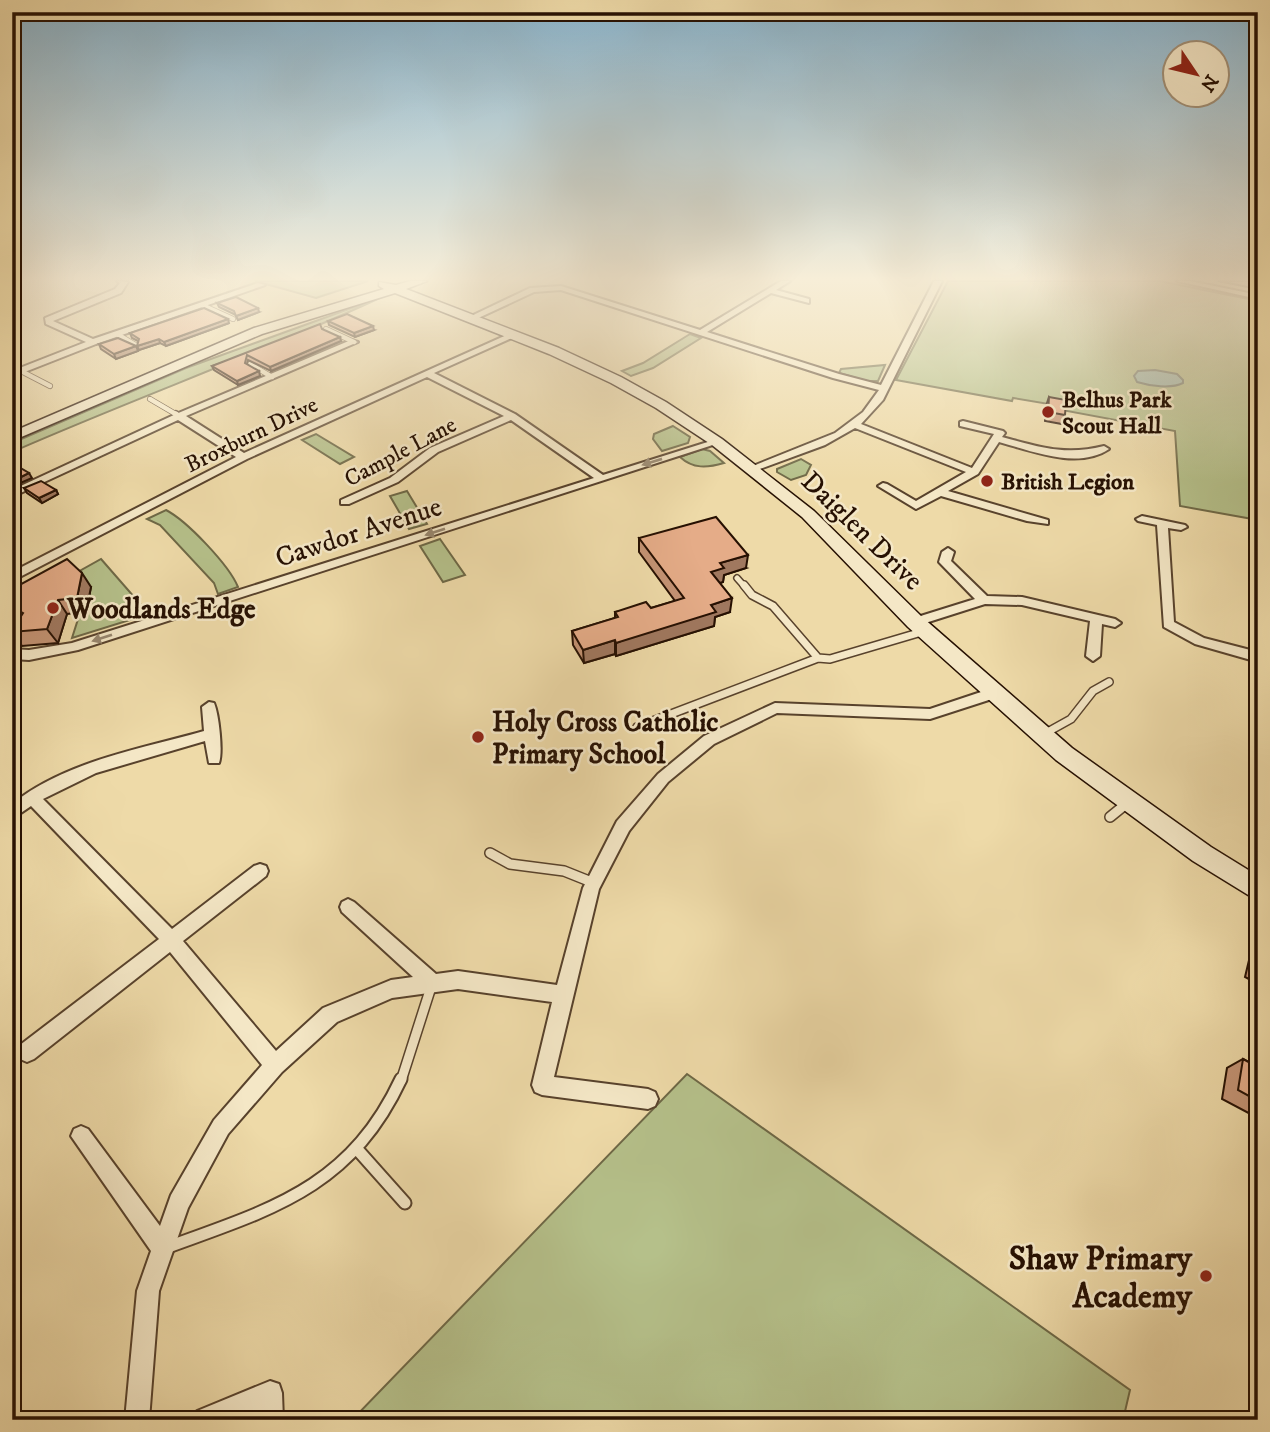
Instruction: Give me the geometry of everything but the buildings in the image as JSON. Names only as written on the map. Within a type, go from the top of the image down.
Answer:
[{"type":"street","points":[[17,372],[78,348]]},
{"type":"street","points":[[12,437],[219,348]]},
{"type":"street","points":[[12,494],[178,416],[340,348]]},
{"type":"street","name":"Broxburn Drive","points":[[12,578],[243,457],[482,348]]},
{"type":"street","name":"Daiglen Drive","points":[[541,348],[616,380],[661,405],[753,468],[808,514],[920,627],[1042,735],[1129,801],[1258,890]]},
{"type":"street","points":[[750,348],[836,376],[883,388]]},
{"type":"street","points":[[753,468],[829,440],[855,425],[872,409],[904,348]]},
{"type":"street","name":"Cample Lane","points":[[426,373],[512,416],[601,478]]},
{"type":"street","points":[[178,416],[243,457]]},
{"type":"street","name":"Cample Lane","points":[[345,502],[394,480],[434,450],[512,416]]},
{"type":"street","points":[[883,486],[916,506],[974,472],[1000,433],[963,424]]},
{"type":"street","points":[[855,425],[974,472]]},
{"type":"street","points":[[996,438],[1071,457],[1086,456],[1104,449]]},
{"type":"street","name":"Cawdor Avenue","points":[[12,654],[73,647],[717,442]]},
{"type":"street","points":[[939,492],[976,502],[990,509],[1044,522]]},
{"type":"street","points":[[1142,519],[1181,527]]},
{"type":"street","points":[[1162,523],[1168,624],[1185,636],[1208,645],[1258,657]]},
{"type":"street","points":[[948,552],[945,562],[984,600]]},
{"type":"street","points":[[920,627],[984,600],[1022,601],[1115,623]]},
{"type":"street","points":[[1093,656],[1096,619]]},
{"type":"street","points":[[648,1099],[542,1085],[594,883],[622,826],[663,778],[709,740],[775,708],[930,714],[993,693]]},
{"type":"street","points":[[209,707],[214,759]]},
{"type":"street","points":[[12,813],[32,797],[92,768],[212,734]]},
{"type":"street","points":[[32,797],[170,939],[275,1065]]},
{"type":"street","points":[[27,1052],[260,871]]},
{"type":"street","points":[[348,907],[433,983]]},
{"type":"street","points":[[137,1420],[148,1291],[178,1203],[221,1127],[275,1065],[330,1015],[391,989],[458,980],[563,995]]},
{"type":"street","points":[[81,1136],[163,1249]]},
{"type":"street","points":[[206,1420],[270,1393],[271,1420]]},
{"type":"lane","points":[[250,364],[272,377]]},
{"type":"lane","points":[[17,372],[50,386]]},
{"type":"lane","points":[[150,399],[178,416]]},
{"type":"lane","points":[[737,578],[752,596],[774,606],[818,658]]},
{"type":"lane","points":[[637,727],[818,658],[830,659],[920,627]]},
{"type":"lane","points":[[1042,735],[1062,725],[1077,713],[1090,690],[1109,681]]},
{"type":"lane","points":[[1110,817],[1129,801]]},
{"type":"lane","points":[[490,853],[510,864],[564,871],[594,883]]},
{"type":"lane","points":[[163,1249],[280,1206],[320,1180],[356,1148],[383,1114],[402,1077],[433,983]]},
{"type":"lane","points":[[356,1148],[405,1203]]},
{"type":"green space","points":[[242,348],[264,348],[12,452],[12,443],[186,368]]},
{"type":"green space","points":[[668,348],[685,348],[653,368],[631,376],[622,371],[643,363]]},
{"type":"green space","points":[[913,348],[1258,348],[1258,520],[1180,506],[1175,431],[1067,411],[1067,407],[1013,398],[1012,401],[896,380]]},
{"type":"green space","points":[[885,365],[878,381],[867,381],[839,373],[841,369]]},
{"type":"green space","points":[[673,426],[690,437],[688,443],[662,451],[653,439],[654,434]]},
{"type":"green space","points":[[316,434],[354,457],[340,464],[302,440]]},
{"type":"green space","points":[[702,449],[710,451],[724,463],[700,466],[690,464],[680,457]]},
{"type":"green space","points":[[801,459],[811,465],[806,475],[791,480],[777,472],[777,469]]},
{"type":"green space","points":[[407,491],[427,524],[409,529],[390,496]]},
{"type":"green space","points":[[166,510],[206,544],[226,567],[238,587],[218,594],[214,583],[160,525],[147,519]]},
{"type":"green space","points":[[440,539],[465,575],[443,582],[420,546]]},
{"type":"green space","points":[[101,559],[149,614],[72,638],[80,613],[87,612],[76,573]]},
{"type":"green space","points":[[687,1074],[1130,1390],[1123,1420],[352,1420]]},
{"type":"water","points":[[1155,370],[1177,374],[1183,383],[1154,386],[1137,382],[1134,376],[1138,371]]},
{"type":"place","name":"Belhus Park Scout Hall","points":[[1048,412]]},
{"type":"place","name":"British Legion","points":[[987,481]]},
{"type":"place","name":"Woodlands Edge","points":[[53,608]]},
{"type":"place","name":"Holy Cross Catholic Primary School","points":[[478,737]]},
{"type":"place","name":"Shaw Primary Academy","points":[[1206,1276]]}]
